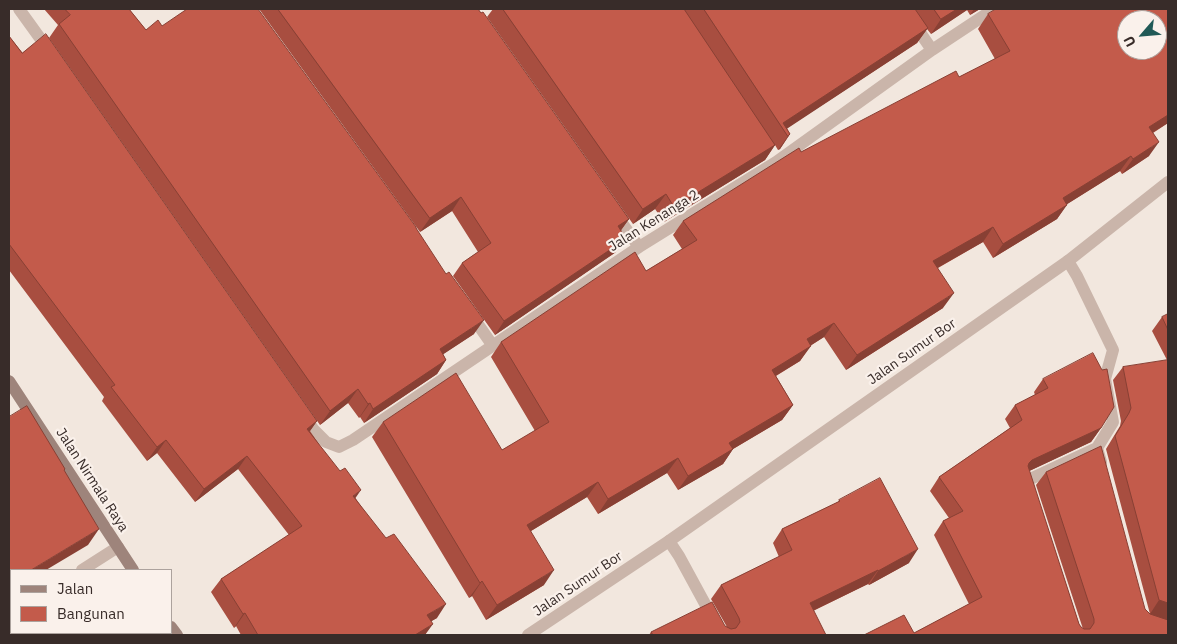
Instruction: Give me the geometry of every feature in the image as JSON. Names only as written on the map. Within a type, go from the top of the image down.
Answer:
[{"type":"main road","name":"Jalan Nirmala Raya","points":[[9,381],[132,569]]},
{"type":"street","points":[[19,9],[59,65]]},
{"type":"street","points":[[904,9],[932,50]]},
{"type":"street","name":"Jalan Kenanga 2","points":[[297,405],[314,430],[326,442],[340,447],[353,440],[994,9]]},
{"type":"street","name":"Jalan Sumur Bor","points":[[528,635],[669,542],[1068,261],[1168,182]]},
{"type":"street","points":[[606,200],[639,247]]},
{"type":"street","points":[[1035,508],[1026,481],[1097,448],[1113,422],[1105,379],[1113,350],[1068,261]]},
{"type":"street","points":[[464,306],[493,346]]},
{"type":"street","points":[[1097,448],[1105,476]]},
{"type":"street","points":[[669,542],[679,556],[721,633]]},
{"type":"street","points":[[84,569],[118,547]]},
{"type":"building","points":[[65,9],[129,9],[146,30],[158,20],[162,26],[187,9],[258,9],[416,227],[446,274],[449,272],[484,320],[440,349],[446,360],[373,409],[358,389],[330,411],[59,24],[70,15]]},
{"type":"building","points":[[278,9],[478,9],[481,13],[483,12],[629,219],[618,226],[626,239],[504,321],[462,263],[491,243],[461,197],[430,218]]},
{"type":"building","points":[[503,9],[684,9],[775,145],[674,207],[666,194],[643,209]]},
{"type":"building","points":[[704,9],[915,9],[928,28],[783,123],[790,134],[788,136]]},
{"type":"building","points":[[934,9],[957,9],[941,19]]},
{"type":"building","points":[[996,9],[1168,9],[1168,115],[1149,127],[1159,142],[1133,159],[1131,156],[1063,198],[1067,205],[1003,244],[993,227],[933,261],[954,293],[857,355],[834,323],[807,339],[811,346],[772,370],[793,405],[729,443],[733,449],[688,476],[678,458],[608,499],[598,482],[527,525],[554,570],[497,605],[482,581],[480,583],[383,422],[456,373],[502,450],[549,422],[501,342],[635,252],[646,271],[697,240],[683,221],[799,148],[801,152],[956,71],[959,77],[1010,51],[988,14]]},
{"type":"building","points":[[46,34],[317,421],[307,429],[340,471],[345,468],[361,490],[353,496],[386,538],[394,534],[446,604],[427,615],[433,624],[415,635],[258,635],[245,613],[243,614],[221,579],[302,526],[247,456],[204,489],[166,440],[157,447],[111,387],[115,385],[9,244],[9,36],[22,53]]},
{"type":"building","points":[[1168,314],[1168,330],[1162,317]]},
{"type":"building","points":[[1093,353],[1102,370],[1107,369],[1114,407],[1101,428],[1032,460],[1028,466],[1079,624],[1084,629],[1090,629],[1094,619],[1046,472],[1101,446],[1145,609],[1150,614],[1168,620],[1168,635],[864,635],[904,615],[914,633],[982,597],[943,521],[963,511],[939,477],[1022,420],[1015,405],[1048,388],[1043,379]]},
{"type":"building","points":[[1168,360],[1168,603],[1159,600],[1115,436],[1131,408],[1123,367]]},
{"type":"building","points":[[27,406],[99,529],[33,569],[10,569],[9,594],[9,417]]},
{"type":"building","points":[[880,478],[918,549],[878,571],[810,603],[826,635],[653,635],[651,632],[712,602],[725,626],[731,629],[736,628],[740,622],[739,618],[721,585],[792,550],[782,529],[840,501]]},
{"type":"building","points":[[128,634],[129,635],[66,635]]}]
